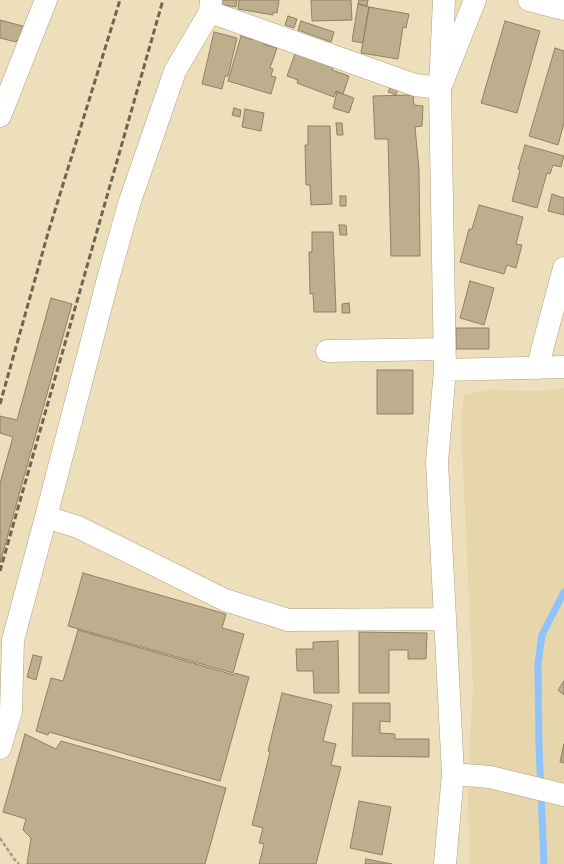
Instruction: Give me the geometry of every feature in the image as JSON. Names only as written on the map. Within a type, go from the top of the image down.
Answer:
[{"type":"street","points":[[0,116],[46,0]]},
{"type":"street","points":[[444,0],[440,88],[445,360],[437,462],[453,774],[445,864]]},
{"type":"street","points":[[440,88],[475,0]]},
{"type":"street","points":[[529,0],[564,9]]},
{"type":"street","points":[[0,748],[11,711],[13,640],[129,204],[175,71],[211,6],[415,85],[440,88]]},
{"type":"street","points":[[538,368],[564,268]]},
{"type":"street","points":[[327,351],[538,368],[564,367]]},
{"type":"street","points":[[46,517],[78,527],[225,600],[288,620],[444,619]]},
{"type":"street","points":[[453,774],[490,777],[562,795]]},
{"type":"path","points":[[0,838],[19,864]]},
{"type":"shaded area","points":[[564,388],[564,864],[469,864],[468,775],[473,688],[461,423],[464,395],[488,390],[543,391]]},
{"type":"building","points":[[219,0],[237,0],[236,7],[218,4]]},
{"type":"building","points":[[239,0],[279,0],[277,13],[273,12],[273,15],[238,9]]},
{"type":"building","points":[[311,0],[351,0],[352,20],[312,21]]},
{"type":"building","points":[[359,0],[368,0],[367,6],[358,4]]},
{"type":"building","points":[[358,4],[369,7],[363,43],[352,41]]},
{"type":"building","points":[[369,7],[409,14],[406,28],[403,27],[398,59],[361,53]]},
{"type":"building","points":[[288,16],[297,19],[294,28],[285,25]]},
{"type":"building","points":[[0,20],[30,28],[26,43],[17,40],[16,42],[0,38]]},
{"type":"building","points":[[301,21],[334,32],[331,42],[298,30]]},
{"type":"building","points":[[505,21],[540,31],[517,113],[481,103]]},
{"type":"building","points":[[214,32],[237,38],[228,76],[225,76],[222,89],[202,84]]},
{"type":"building","points":[[241,36],[252,40],[252,38],[263,41],[263,44],[277,48],[270,68],[273,69],[271,76],[276,77],[271,94],[228,81]]},
{"type":"building","points":[[555,48],[564,51],[564,123],[558,145],[529,136]]},
{"type":"building","points":[[296,51],[334,65],[332,70],[349,76],[343,94],[336,91],[334,97],[297,83],[298,80],[287,76]]},
{"type":"building","points":[[391,86],[398,89],[396,95],[388,92]]},
{"type":"building","points":[[337,92],[354,98],[349,113],[333,108]]},
{"type":"building","points":[[413,95],[414,105],[423,106],[422,126],[415,127],[419,169],[420,256],[391,256],[388,139],[375,139],[373,96]]},
{"type":"building","points":[[234,108],[241,110],[240,117],[232,115]]},
{"type":"building","points":[[245,109],[264,113],[261,131],[242,127]]},
{"type":"building","points":[[336,123],[342,123],[343,135],[337,135]]},
{"type":"building","points":[[308,126],[330,126],[332,204],[311,205],[310,185],[306,185],[305,145],[308,145]]},
{"type":"building","points":[[525,145],[564,156],[561,167],[553,165],[550,174],[547,173],[537,208],[512,201],[520,170],[518,169]]},
{"type":"building","points":[[552,194],[564,198],[564,215],[548,211]]},
{"type":"building","points":[[340,196],[346,196],[346,206],[340,206]]},
{"type":"building","points":[[479,205],[523,217],[516,244],[522,245],[516,268],[507,265],[504,274],[460,262],[469,229],[472,229]]},
{"type":"building","points":[[339,225],[346,225],[347,235],[340,235]]},
{"type":"building","points":[[312,232],[333,232],[336,312],[314,312],[313,293],[310,294],[309,252],[312,252]]},
{"type":"building","points":[[470,281],[494,288],[484,325],[460,318]]},
{"type":"building","points":[[51,298],[72,304],[0,563],[0,483],[13,437],[0,433],[0,416],[17,420]]},
{"type":"building","points":[[349,303],[350,313],[342,313],[342,304]]},
{"type":"building","points":[[456,328],[489,328],[489,349],[456,349]]},
{"type":"building","points":[[377,370],[413,370],[413,414],[377,414]]},
{"type":"building","points":[[83,573],[226,614],[222,628],[244,634],[233,673],[68,626]]},
{"type":"building","points":[[78,630],[234,675],[235,673],[249,677],[220,781],[49,732],[48,735],[36,731],[51,678],[63,681]]},
{"type":"building","points":[[359,632],[427,633],[426,659],[408,659],[408,650],[389,650],[389,693],[359,693]]},
{"type":"building","points":[[338,641],[339,693],[314,693],[313,671],[297,671],[296,649],[313,649],[313,642]]},
{"type":"building","points":[[33,655],[42,657],[36,680],[27,677]]},
{"type":"building","points":[[564,681],[564,695],[558,690]]},
{"type":"building","points":[[282,693],[332,705],[323,741],[336,744],[331,765],[341,767],[316,864],[259,864],[264,844],[259,843],[263,828],[252,825],[270,752],[268,751]]},
{"type":"building","points":[[353,703],[390,703],[390,722],[380,721],[380,733],[395,734],[395,739],[429,739],[429,757],[352,756]]},
{"type":"building","points":[[25,734],[56,749],[61,741],[226,788],[205,864],[27,864],[31,838],[23,830],[26,819],[3,812]]},
{"type":"building","points":[[564,744],[564,763],[560,762]]},
{"type":"building","points":[[359,801],[391,807],[382,855],[350,848]]},
{"type":"building","points":[[366,859],[392,864],[365,864]]},
{"type":"waterway","points":[[544,864],[539,746],[538,664],[542,635],[564,592]]},
{"type":"railway","points":[[0,404],[48,233],[120,0]]},
{"type":"railway","points":[[0,571],[163,0]]}]
